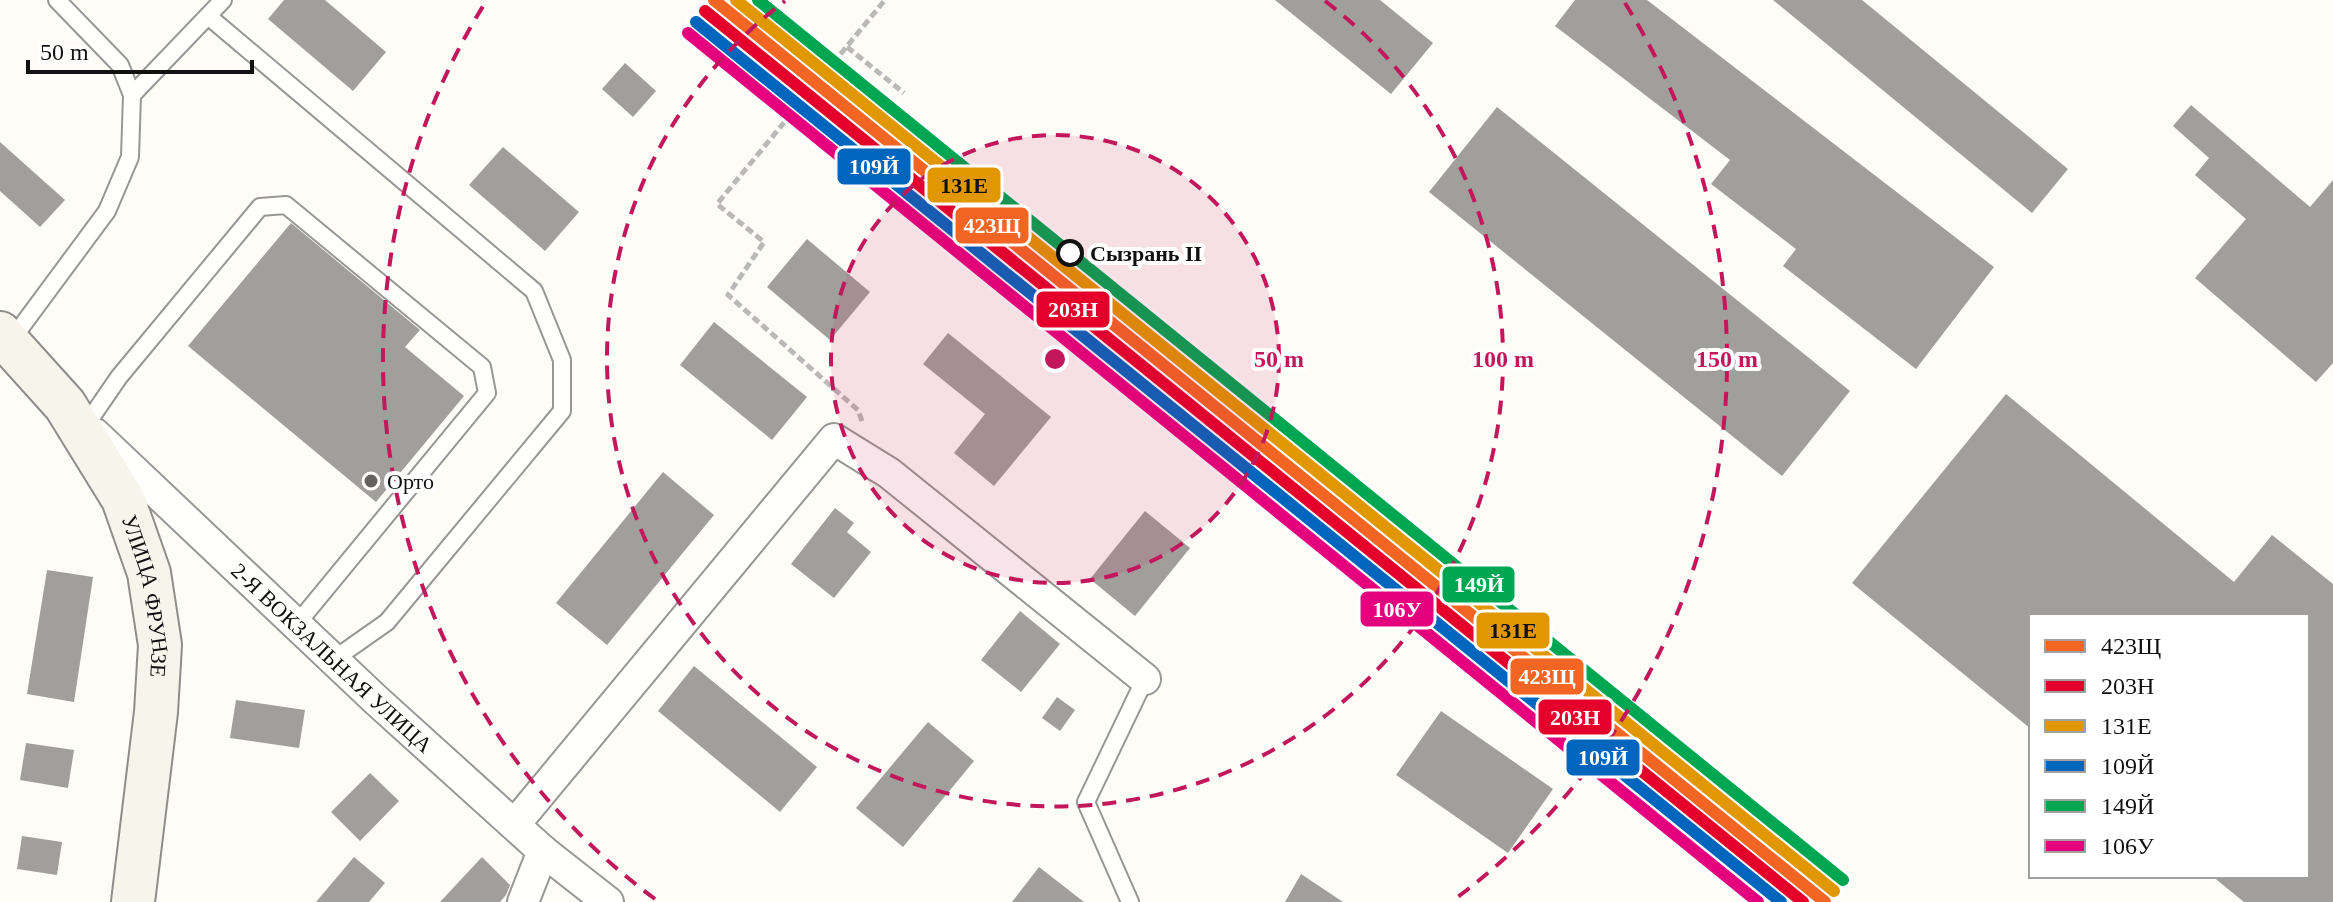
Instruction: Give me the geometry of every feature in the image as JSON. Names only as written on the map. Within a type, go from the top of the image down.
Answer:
[{"type":"street","name":"УЛИЦА ФРУНЗЕ","points":[[4,338],[75,415],[123,499],[149,573],[160,645],[156,712],[133,902]]},
{"type":"street","name":"2-Я ВОКЗАЛЬНАЯ УЛИЦА","points":[[75,415],[333,660],[543,851],[608,902]]},
{"type":"street","points":[[515,824],[834,439],[889,473],[1145,679]]},
{"type":"street","points":[[523,902],[543,851]]},
{"type":"lane","points":[[4,338],[107,211],[130,157],[132,95],[120,65],[57,0]]},
{"type":"lane","points":[[132,95],[223,0]]},
{"type":"lane","points":[[208,16],[534,291],[562,360],[562,411],[387,622],[333,660]]},
{"type":"lane","points":[[75,415],[119,377],[260,207],[286,205],[482,367],[487,393],[296,625]]},
{"type":"lane","points":[[1130,902],[1086,802],[1145,679]]},
{"type":"path","points":[[864,424],[858,410],[728,295],[764,242],[717,204],[885,0]]},
{"type":"path","points":[[847,47],[904,93]]},
{"type":"building","points":[[284,0],[325,0],[386,52],[353,91],[268,19]]},
{"type":"building","points":[[1275,0],[1380,0],[1433,43],[1391,94]]},
{"type":"building","points":[[1575,0],[1647,0],[1994,267],[1916,369],[1783,266],[1796,249],[1711,184],[1730,160],[1555,26]]},
{"type":"building","points":[[1773,0],[1862,0],[2068,169],[2032,213]]},
{"type":"building","points":[[625,63],[656,91],[633,117],[602,89]]},
{"type":"building","points":[[2191,105],[2310,207],[2333,180],[2333,363],[2316,382],[2195,278],[2246,219],[2195,175],[2209,158],[2173,126]]},
{"type":"building","points":[[1497,107],[1850,391],[1782,476],[1429,192]]},
{"type":"building","points":[[0,142],[65,200],[40,227],[0,191]]},
{"type":"building","points":[[503,147],[579,212],[545,251],[469,185]]},
{"type":"building","points":[[291,223],[420,330],[405,347],[464,396],[376,502],[188,346]]},
{"type":"building","points":[[807,239],[870,292],[830,340],[767,287]]},
{"type":"building","points":[[714,322],[807,397],[772,440],[680,365]]},
{"type":"building","points":[[948,333],[1051,417],[994,486],[954,453],[985,414],[923,364]]},
{"type":"building","points":[[2006,394],[2234,582],[2272,535],[2333,584],[2333,902],[2244,902],[2214,878],[2309,878],[2309,614],[2029,614],[2029,727],[1852,583]]},
{"type":"building","points":[[663,472],[714,515],[607,645],[556,603]]},
{"type":"building","points":[[835,508],[854,523],[847,532],[871,552],[834,598],[791,564]]},
{"type":"building","points":[[1145,511],[1190,548],[1135,616],[1090,579]]},
{"type":"building","points":[[47,570],[93,577],[74,702],[27,694]]},
{"type":"building","points":[[1020,611],[1060,644],[1021,692],[981,660]]},
{"type":"building","points":[[694,666],[817,767],[780,812],[658,711]]},
{"type":"building","points":[[1057,697],[1075,710],[1060,731],[1042,718]]},
{"type":"building","points":[[236,700],[305,710],[299,748],[230,738]]},
{"type":"building","points":[[1441,711],[1553,789],[1508,853],[1396,775]]},
{"type":"building","points":[[928,722],[974,761],[903,847],[856,808]]},
{"type":"building","points":[[26,743],[74,750],[68,788],[20,780]]},
{"type":"building","points":[[370,773],[399,801],[360,841],[331,812]]},
{"type":"building","points":[[22,836],[62,842],[57,875],[17,869]]},
{"type":"building","points":[[354,857],[385,883],[369,902],[316,902]]},
{"type":"building","points":[[482,857],[510,885],[500,902],[440,902]]},
{"type":"building","points":[[1039,867],[1084,902],[1012,902]]},
{"type":"building","points":[[1301,874],[1343,902],[1285,902]]},
{"type":"transit line","name":"423Щ","points":[[714,0],[1825,902]]},
{"type":"transit line","name":"131Е","points":[[736,0],[1834,891]]},
{"type":"transit line","name":"149Й","points":[[758,0],[1843,880]]},
{"type":"transit line","name":"203Н","points":[[705,11],[1803,902]]},
{"type":"transit line","name":"109Й","points":[[696,22],[1781,902]]},
{"type":"transit line","name":"106У","points":[[688,33],[1758,902]]},
{"type":"place","name":"Сызрань II","points":[[1070,253]]},
{"type":"place","name":"Орто","points":[[371,481]]}]
